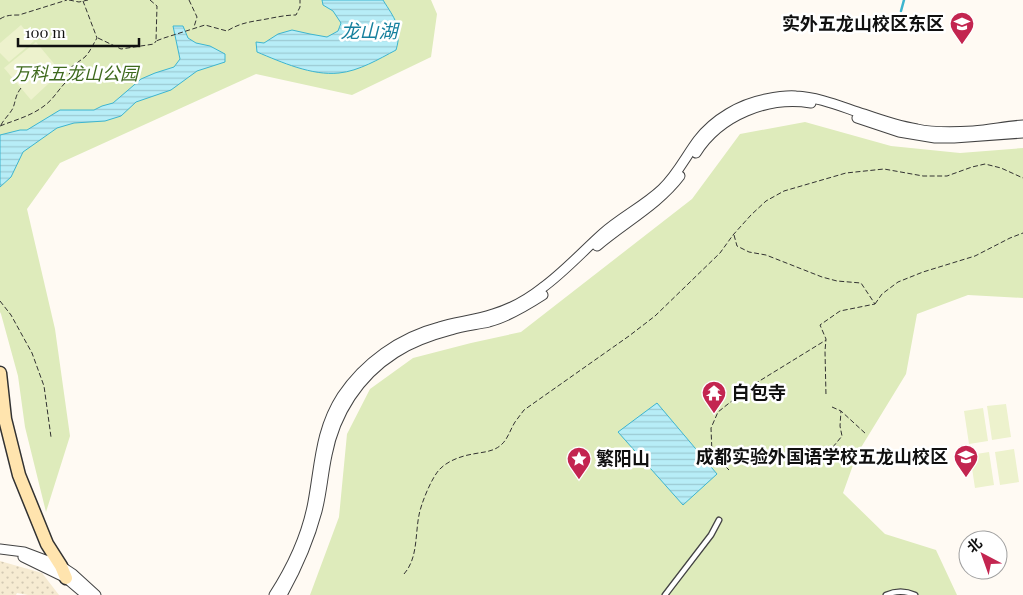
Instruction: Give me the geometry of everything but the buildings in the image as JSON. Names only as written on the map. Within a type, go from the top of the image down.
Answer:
[{"type":"street","points":[[274,595],[293,562],[310,516],[324,433],[329,420],[343,394],[366,368],[411,337],[437,327],[494,314],[542,288],[602,233],[662,188],[673,176],[703,134],[733,110],[752,102],[786,96],[798,96],[825,101],[880,120],[920,130],[973,131],[1023,125]]},
{"type":"street","points":[[282,595],[299,562],[313,526],[322,493],[327,452],[335,423],[344,406],[370,373],[394,354],[423,339],[504,317],[545,293],[609,236],[654,203],[673,186],[699,148],[732,118],[766,105],[779,102],[795,102],[809,103],[828,108],[872,124],[919,136],[954,138],[1023,134]]},
{"type":"street","points":[[0,374],[5,419],[20,475],[48,544],[76,595]]},
{"type":"street","points":[[0,549],[24,552],[64,572],[86,595]]},
{"type":"street","points":[[0,554],[23,557],[73,574],[96,595]]},
{"type":"lane","points":[[665,595],[711,535],[719,520]]},
{"type":"lane","points":[[886,595],[900,592],[915,595]]},
{"type":"path","points":[[0,19],[68,0],[79,2],[88,0]]},
{"type":"path","points":[[150,0],[157,6],[156,42]]},
{"type":"path","points":[[189,0],[197,17],[194,28]]},
{"type":"path","points":[[83,1],[97,38],[121,49],[154,44],[164,38],[205,25],[227,31],[245,22],[284,15],[296,15],[300,6],[300,0]]},
{"type":"path","points":[[0,126],[35,112],[49,102],[61,86],[69,80],[70,68],[85,57],[97,38]]},
{"type":"path","points":[[0,126],[12,110],[16,94],[21,88]]},
{"type":"path","points":[[404,574],[413,559],[419,515],[423,502],[438,471],[458,457],[488,452],[500,446],[508,438],[514,424],[524,410],[655,316],[720,253],[733,235],[766,201],[784,190],[846,173],[884,169],[923,176],[947,176],[985,164],[1001,168],[1023,178]]},
{"type":"path","points":[[826,396],[824,351],[826,339],[820,325],[840,311],[875,304],[882,294],[898,282],[975,256],[1023,233]]},
{"type":"path","points":[[733,235],[737,246],[749,252],[766,255],[822,277],[837,281],[861,283],[875,304]]},
{"type":"path","points":[[0,302],[11,314],[32,352],[44,386],[51,437]]},
{"type":"path","points":[[729,470],[712,453],[711,428],[718,412],[748,388],[826,339]]},
{"type":"path","points":[[832,407],[841,411],[866,434]]},
{"type":"path","points":[[828,453],[842,436],[840,426],[841,411]]},
{"type":"shaded area","points":[[0,561],[42,573],[59,595],[17,593],[16,595],[0,595]]},
{"type":"green space","name":"万科五龙山公园","points":[[0,0],[431,0],[437,14],[431,57],[352,95],[256,74],[60,163],[27,209],[55,329],[70,436],[46,512],[25,427],[18,376],[0,312]]},
{"type":"green space","points":[[21,25],[34,41],[9,62],[0,53],[0,43]]},
{"type":"green space","points":[[36,42],[61,72],[31,100],[4,68]]},
{"type":"green space","points":[[805,122],[891,146],[960,153],[1023,148],[1023,298],[968,295],[917,314],[906,374],[857,454],[843,493],[885,534],[936,550],[957,595],[310,595],[339,517],[347,434],[370,389],[413,358],[521,332],[692,199],[740,134]]},
{"type":"green space","points":[[1006,404],[1011,437],[992,440],[987,406]]},
{"type":"green space","points":[[983,408],[988,441],[969,444],[964,411]]},
{"type":"green space","points":[[1014,449],[1019,482],[1000,485],[995,452]]},
{"type":"green space","points":[[989,452],[994,485],[975,488],[970,455]]},
{"type":"water","name":"龙山湖","points":[[322,0],[383,0],[394,18],[398,29],[396,50],[369,64],[339,73],[308,70],[257,52],[256,42],[264,43],[278,34],[292,30],[327,37],[338,31],[341,23],[333,11],[323,5]]},
{"type":"water","points":[[173,26],[183,26],[188,38],[225,54],[225,62],[197,71],[171,90],[136,102],[121,116],[105,121],[74,123],[57,128],[23,152],[11,177],[0,187],[0,135],[27,130],[60,110],[94,110],[113,103],[141,79],[174,67],[180,59]]},
{"type":"water","points":[[657,403],[717,474],[683,505],[618,432]]},
{"type":"waterway","points":[[901,11],[904,0]]},
{"type":"place","name":"实外五龙山校区东区","points":[[962,45]]},
{"type":"place","name":"白包寺","points":[[714,414]]},
{"type":"place","name":"成都实验外国语学校五龙山校区","points":[[966,478]]},
{"type":"place","name":"繁阳山","points":[[579,480]]}]
